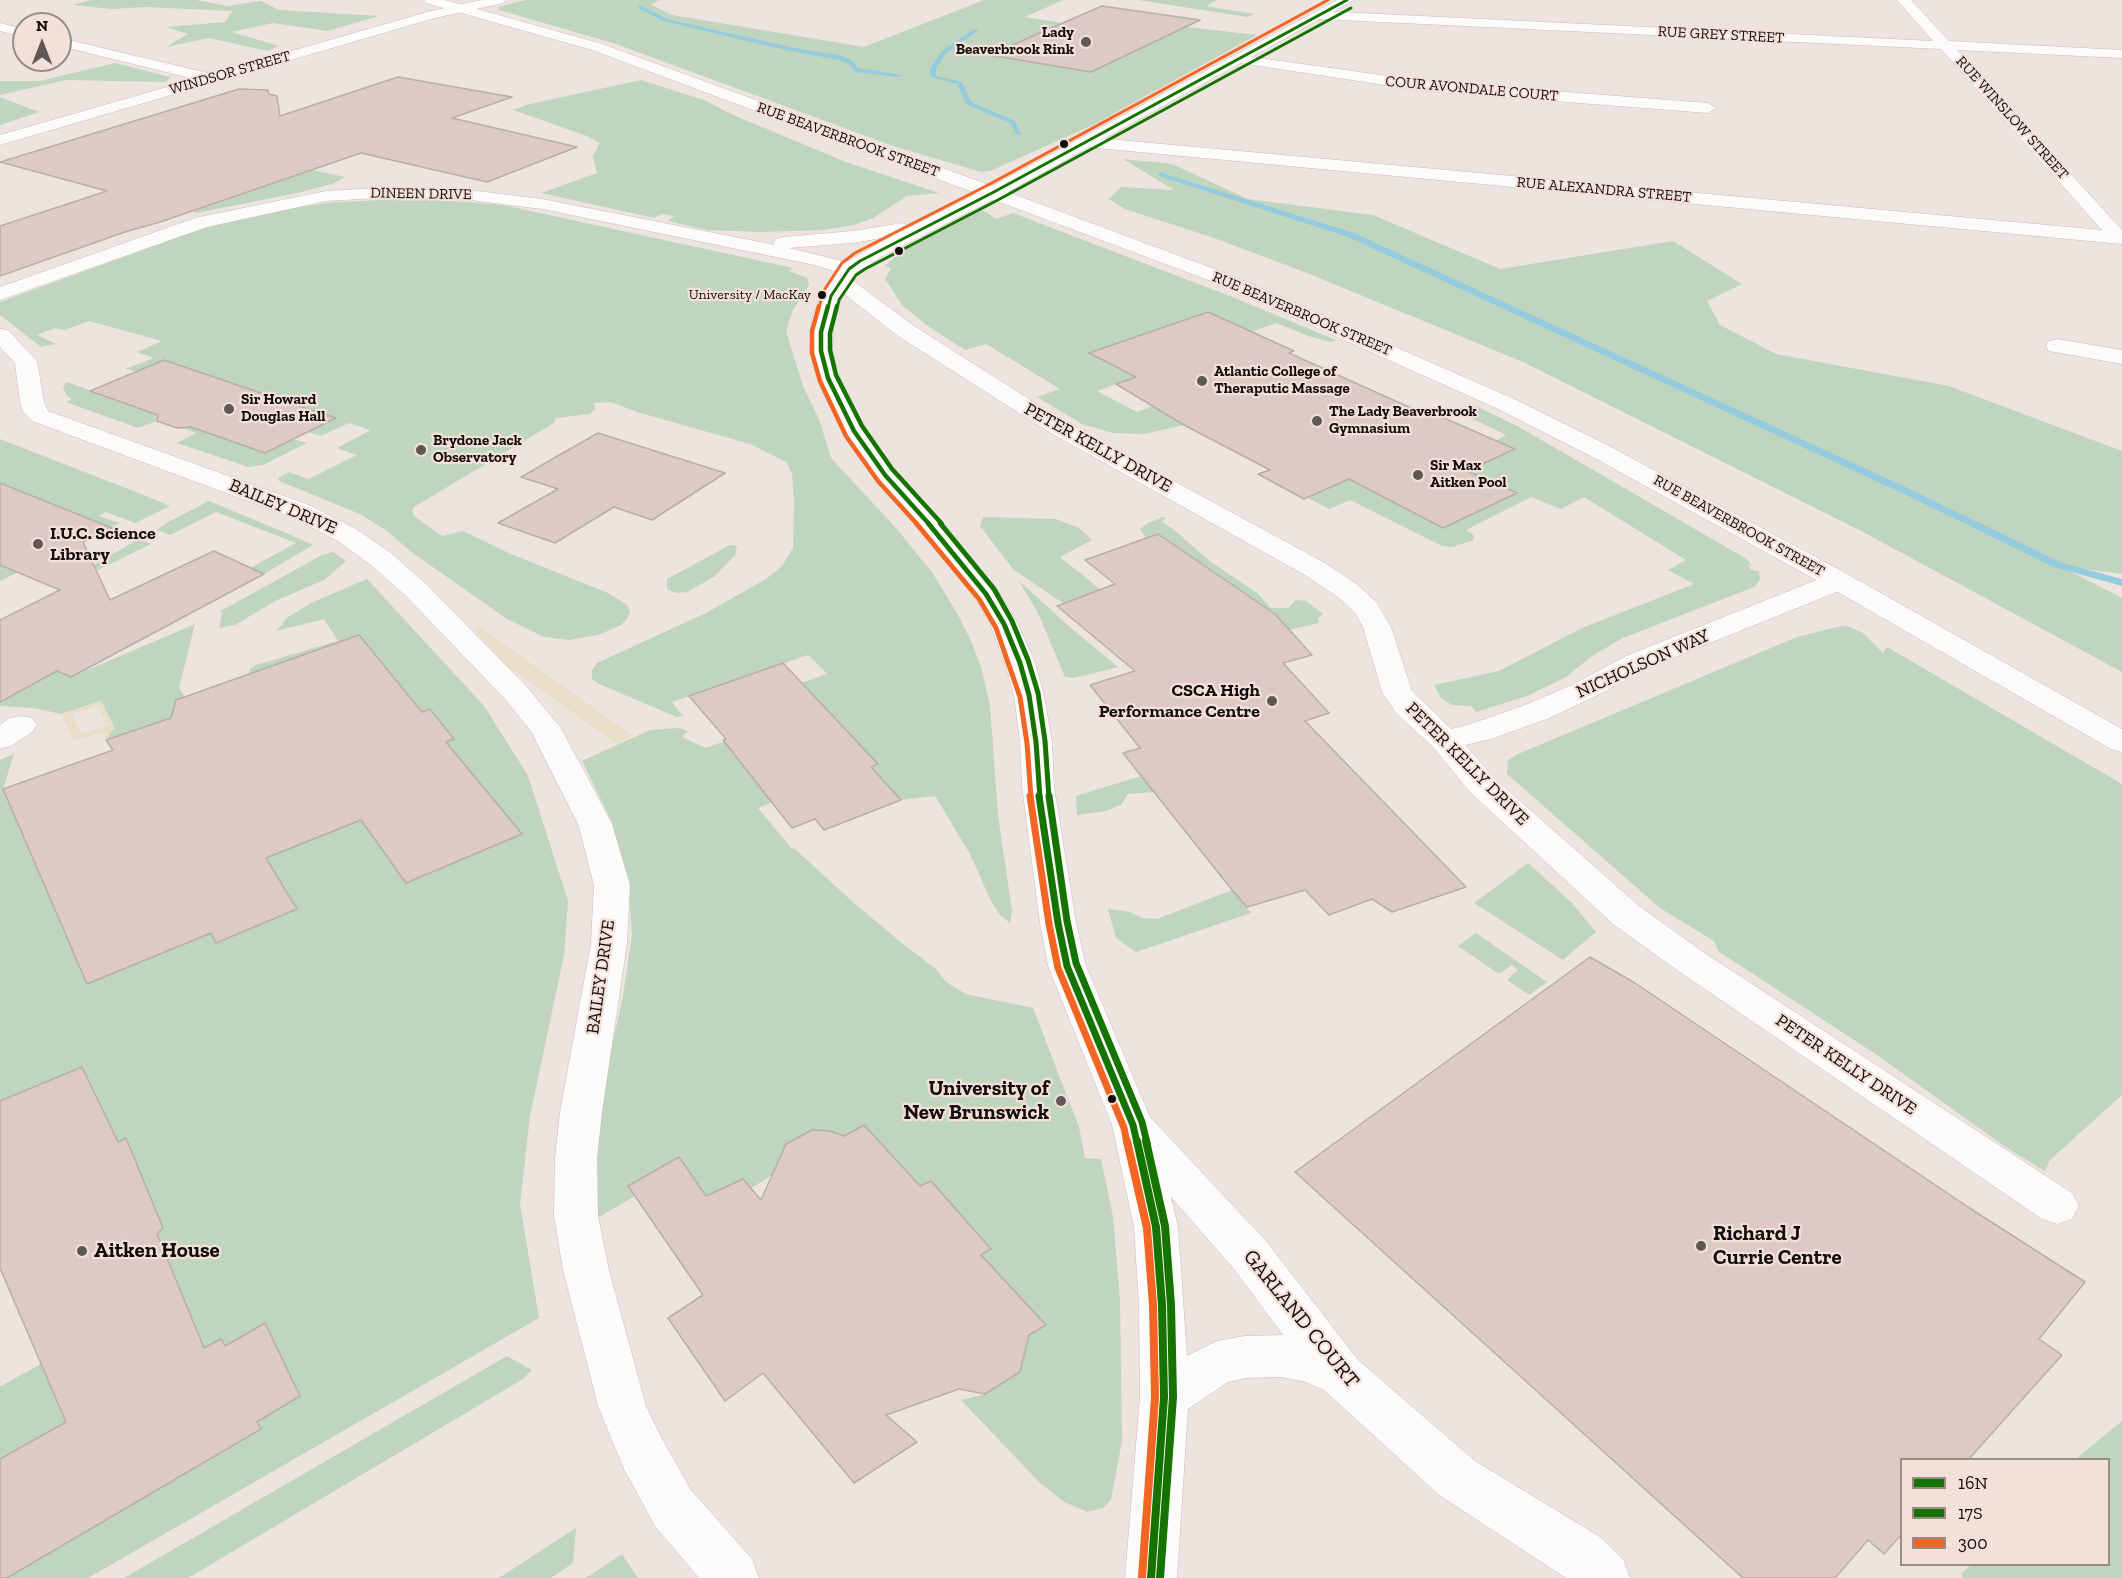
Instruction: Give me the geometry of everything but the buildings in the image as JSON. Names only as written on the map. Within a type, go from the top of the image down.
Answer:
[{"type":"street","name":"RUE BEAVERBROOK STREET","points":[[431,0],[597,47],[1226,280],[1504,403],[1610,456],[1839,581],[2122,742]]},
{"type":"street","name":"WINDSOR STREET","points":[[0,140],[460,8],[499,0]]},
{"type":"street","points":[[1151,1578],[1164,1397],[1162,1305],[1156,1227],[1133,1125],[1067,966],[1038,786],[1036,742],[1029,695],[1020,663],[1004,624],[986,594],[940,536],[885,475],[854,430],[834,393],[823,362],[820,340],[823,319],[831,296],[844,275],[860,261],[992,193],[1347,0]]},
{"type":"street","name":"RUE WINSLOW STREET","points":[[1904,0],[2120,238]]},
{"type":"street","name":"RUE GREY STREET","points":[[1319,15],[2122,54]]},
{"type":"street","points":[[72,45],[212,78]]},
{"type":"street","name":"COUR AVONDALE COURT","points":[[1238,59],[1415,85],[1708,108]]},
{"type":"street","name":"RUE ALEXANDRA STREET","points":[[1086,142],[2120,238]]},
{"type":"street","name":"DINEEN DRIVE","points":[[0,294],[202,222],[292,202],[351,193],[428,192],[500,197],[818,260],[844,275]]},
{"type":"street","points":[[708,239],[791,243],[853,237],[927,225]]},
{"type":"street","name":"PETER KELLY DRIVE","points":[[844,275],[906,331],[1057,427],[1305,563],[1348,591],[1367,609],[1377,627],[1397,692],[1407,706],[1444,740],[1483,786],[1626,915],[1690,961],[2057,1206]]},
{"type":"street","name":"BAILEY DRIVE","points":[[0,335],[26,361],[32,402],[35,412],[40,416],[300,511],[347,535],[381,559],[416,590],[507,683],[545,728],[595,824],[612,885],[609,943],[581,1112],[576,1158],[576,1216],[586,1270],[622,1406],[642,1452],[673,1508],[733,1578]]},
{"type":"street","points":[[2057,346],[2122,357]]},
{"type":"street","name":"NICHOLSON WAY","points":[[1444,740],[1480,732],[1536,712],[1583,691],[1637,662],[1839,581]]},
{"type":"street","name":"GARLAND COURT","points":[[1133,1125],[1250,1255],[1341,1376],[1456,1478],[1581,1556],[1604,1578]]},
{"type":"street","points":[[1164,1397],[1217,1364],[1245,1356],[1282,1356],[1310,1361],[1341,1376]]},
{"type":"green space","points":[[91,0],[196,0],[228,6],[261,1],[279,10],[379,16],[327,31],[273,23],[232,32],[279,46],[268,51],[209,38],[166,47],[188,34],[166,27],[225,22],[233,11],[144,7],[112,9],[73,5]]},
{"type":"green space","points":[[526,0],[660,0],[651,5],[672,15],[864,47],[984,0],[1063,0],[1025,17],[1063,23],[990,55],[1091,72],[1187,27],[1257,35],[1093,125],[990,171],[981,172],[893,146],[616,44],[499,10],[498,7]]},
{"type":"green space","points":[[1138,0],[1217,0],[1206,6],[1254,14],[1247,17]]},
{"type":"green space","points":[[115,63],[170,77],[166,82],[66,80],[0,95],[0,81],[40,81]]},
{"type":"green space","points":[[641,80],[704,100],[731,114],[846,162],[939,193],[907,196],[873,218],[854,225],[824,230],[761,232],[707,230],[668,221],[674,216],[662,214],[654,218],[541,193],[597,173],[593,156],[600,143],[587,136],[513,110],[526,105]]},
{"type":"green space","points":[[0,97],[39,112],[0,125]]},
{"type":"green space","points":[[1123,159],[1172,164],[1248,199],[1373,215],[1500,269],[1673,241],[1742,284],[1707,301],[1720,325],[1776,354],[1949,386],[2122,451],[2122,574],[2060,566],[2122,598],[2122,672],[1865,533],[1523,362],[1307,273],[1214,238],[1125,209],[1109,199],[1121,187],[1174,190]]},
{"type":"green space","points":[[312,170],[345,177],[332,184],[297,193],[197,213],[191,210],[261,185],[267,186]]},
{"type":"green space","points":[[413,198],[503,205],[793,268],[789,271],[807,278],[809,284],[793,310],[786,331],[803,386],[819,419],[831,458],[896,528],[931,571],[956,611],[981,667],[990,705],[998,815],[1012,911],[1010,923],[999,914],[991,901],[970,854],[935,796],[901,800],[871,767],[878,764],[801,683],[827,674],[808,655],[672,702],[683,716],[677,717],[592,679],[592,670],[597,663],[706,613],[766,579],[782,566],[793,548],[792,473],[786,462],[750,444],[637,412],[611,402],[594,403],[595,408],[590,414],[556,418],[554,423],[414,507],[412,510],[414,516],[442,536],[463,531],[511,554],[608,593],[626,604],[630,611],[627,619],[621,625],[598,635],[569,640],[544,637],[507,619],[410,551],[387,531],[360,514],[279,481],[278,478],[289,472],[309,479],[357,455],[337,448],[371,430],[349,423],[321,436],[308,432],[336,418],[294,404],[125,369],[154,358],[137,352],[162,341],[89,321],[65,330],[55,328],[37,335],[56,344],[41,347],[0,315],[0,302],[204,228],[326,203]]},
{"type":"green space","points":[[982,210],[996,219],[1013,213],[1235,298],[1336,340],[1331,342],[1308,336],[1276,323],[1251,332],[1208,312],[1090,353],[1136,377],[1097,391],[1137,412],[1153,406],[1184,425],[1144,434],[1113,433],[1082,424],[1037,397],[1060,389],[986,344],[965,350],[925,324],[902,305],[885,279],[891,268],[885,266],[902,251]]},
{"type":"green space","points":[[66,382],[158,413],[157,421],[138,428],[66,402],[72,399],[67,396],[63,387]]},
{"type":"green space","points":[[1476,406],[1519,427],[1745,558],[1753,566],[1748,565],[1751,570],[1759,571],[1760,580],[1754,587],[1623,638],[1592,656],[1566,677],[1527,696],[1476,712],[1471,706],[1452,705],[1441,698],[1434,685],[1499,671],[1582,628],[1694,584],[1668,570],[1686,560],[1584,497],[1561,509],[1531,497],[1466,530],[1473,534],[1474,540],[1452,547],[1442,546],[1350,500],[1329,509],[1308,498],[1463,427],[1496,441],[1506,435],[1461,413]]},
{"type":"green space","points":[[198,427],[293,439],[307,443],[263,465],[248,467],[177,443],[196,433],[182,428]]},
{"type":"green space","points":[[0,439],[170,506],[135,523],[106,512],[99,516],[119,523],[0,581]]},
{"type":"green space","points":[[209,501],[313,545],[264,574],[250,568],[296,543],[216,512],[170,535],[157,530]]},
{"type":"green space","points":[[983,517],[1056,519],[1079,528],[1092,540],[1060,557],[1101,590],[1064,604],[1013,569],[980,526]]},
{"type":"green space","points":[[1163,517],[1166,518],[1162,522],[1211,562],[1257,593],[1271,608],[1288,608],[1296,600],[1306,601],[1323,614],[1318,618],[1319,623],[1289,630],[1275,614],[1158,534],[1146,538],[1140,529]]},
{"type":"green space","points":[[139,539],[151,544],[98,570],[90,567]]},
{"type":"green space","points":[[730,545],[737,546],[735,555],[714,577],[687,592],[676,593],[667,589],[667,579]]},
{"type":"green space","points":[[333,552],[346,561],[324,580],[275,601],[235,625],[219,628],[222,613],[219,612],[322,555]]},
{"type":"green space","points":[[367,579],[485,707],[528,776],[568,901],[564,955],[530,1116],[520,1204],[539,1318],[88,1578],[7,1578],[261,1430],[257,1422],[300,1396],[265,1324],[225,1346],[221,1339],[203,1349],[157,1234],[143,1181],[126,1139],[116,1143],[0,1101],[0,760],[14,754],[3,789],[87,984],[211,933],[217,943],[296,910],[266,858],[361,820],[406,883],[521,834],[446,742],[454,738],[430,709],[422,712],[359,635],[249,674],[250,669],[256,665],[338,641],[324,619],[276,631],[288,617],[313,602]]},
{"type":"green space","points":[[1019,581],[1118,667],[1074,678],[1065,677],[1039,615]]},
{"type":"green space","points":[[195,624],[179,688],[224,757],[173,717],[106,740],[114,727],[101,701],[61,714],[34,708],[0,706],[0,702],[57,671],[71,677]]},
{"type":"green space","points":[[1841,626],[1863,633],[1883,653],[1887,647],[2122,784],[2122,1095],[2050,1160],[2045,1171],[2007,1148],[1877,1055],[1718,951],[1714,941],[1660,908],[1507,774],[1508,760],[1518,754],[1797,637]]},
{"type":"green space","points":[[679,728],[688,731],[682,737],[706,748],[725,741],[778,800],[758,808],[791,848],[855,904],[936,969],[946,982],[966,994],[1033,1008],[1079,1127],[1085,1158],[1101,1159],[1113,1217],[1120,1299],[1122,1441],[1111,1500],[1103,1508],[1088,1512],[1064,1502],[1039,1482],[961,1400],[985,1394],[1020,1373],[1026,1349],[1021,1340],[1045,1325],[981,1255],[990,1249],[931,1181],[920,1186],[864,1125],[844,1136],[830,1131],[812,1130],[786,1144],[777,1164],[781,1170],[751,1188],[742,1179],[715,1195],[706,1196],[679,1157],[628,1186],[635,1196],[599,1217],[592,1217],[598,1110],[623,996],[632,935],[628,880],[611,820],[582,761],[650,730]]},
{"type":"green space","points":[[1141,776],[1154,792],[1128,794],[1121,805],[1106,811],[1077,815],[1076,796]]},
{"type":"green space","points":[[1528,863],[1572,903],[1596,932],[1563,960],[1474,903]]},
{"type":"green space","points":[[1232,890],[1251,913],[1136,952],[1116,938],[1108,909],[1130,912],[1142,918],[1157,919]]},
{"type":"green space","points":[[1476,933],[1547,982],[1529,995],[1507,980],[1518,970],[1512,965],[1499,974],[1458,946]]},
{"type":"green space","points":[[507,1356],[532,1370],[523,1379],[188,1578],[124,1578]]},
{"type":"green space","points":[[41,1364],[57,1401],[78,1390],[91,1408],[0,1459],[0,1385]]},
{"type":"green space","points":[[2122,1421],[2122,1578],[1962,1578],[1962,1573],[1970,1566],[2110,1566],[2110,1458],[2077,1458]]},
{"type":"green space","points":[[576,1528],[573,1563],[551,1578],[499,1578]]},
{"type":"green space","points":[[622,1554],[638,1578],[586,1578]]},
{"type":"sand","points":[[480,627],[633,736],[617,744],[509,667],[472,628]]},
{"type":"sand","points":[[101,701],[114,728],[106,740],[102,732],[74,741],[61,714]],"holes":[[[97,706],[107,726],[82,734],[72,714]]]},
{"type":"waterway","points":[[640,7],[665,20],[790,49],[842,58],[852,63],[855,70],[899,75]]},
{"type":"waterway","points":[[976,30],[943,53],[933,69],[933,77],[960,83],[968,103],[1013,122],[1019,134]]},
{"type":"waterway","points":[[1162,174],[1351,235],[1908,492],[2058,565],[2122,583]]},
{"type":"transit line","name":"300","points":[[1142,1577],[1155,1397],[1153,1305],[1147,1228],[1124,1128],[1058,968],[1049,924],[1029,787],[1027,743],[1020,697],[996,628],[979,599],[933,542],[878,481],[846,436],[820,381],[812,353],[812,331],[823,292],[842,263],[855,253],[988,185],[1328,0]]},
{"type":"transit line","name":"16N","points":[[1151,1578],[1164,1397],[1162,1305],[1156,1227],[1133,1125],[1067,966],[1058,923],[1038,786],[1036,742],[1029,695],[1020,663],[1004,624],[986,594],[940,536],[885,475],[854,431],[828,378],[821,351],[821,332],[831,296],[849,269],[860,261],[992,193],[1347,0]]},
{"type":"transit line","name":"17S","points":[[1160,1578],[1173,1397],[1171,1305],[1165,1226],[1142,1122],[1076,963],[1067,921],[1047,785],[1045,741],[1038,693],[1028,660],[1012,621],[994,589],[947,530],[892,469],[862,426],[836,375],[830,350],[830,333],[839,300],[856,275],[865,269],[996,201],[1351,8]]},
{"type":"place","name":"Lady Beaverbrook Rink","points":[[1086,42]]},
{"type":"place","name":"University / MacKay","points":[[822,295]]},
{"type":"place","name":"Atlantic College of Theraputic Massage","points":[[1202,381]]},
{"type":"place","name":"Sir Howard Douglas Hall","points":[[229,409]]},
{"type":"place","name":"The Lady Beaverbrook Gymnasium","points":[[1317,421]]},
{"type":"place","name":"Brydone Jack Observatory","points":[[421,450]]},
{"type":"place","name":"Sir Max Aitken Pool","points":[[1418,475]]},
{"type":"place","name":"I.U.C. Science Library","points":[[38,544]]},
{"type":"place","name":"CSCA High Performance Centre","points":[[1272,701]]},
{"type":"place","name":"University of New Brunswick","points":[[1061,1101]]},
{"type":"place","name":"Richard J Currie Centre","points":[[1701,1246]]},
{"type":"place","name":"Aitken House","points":[[82,1251]]}]
